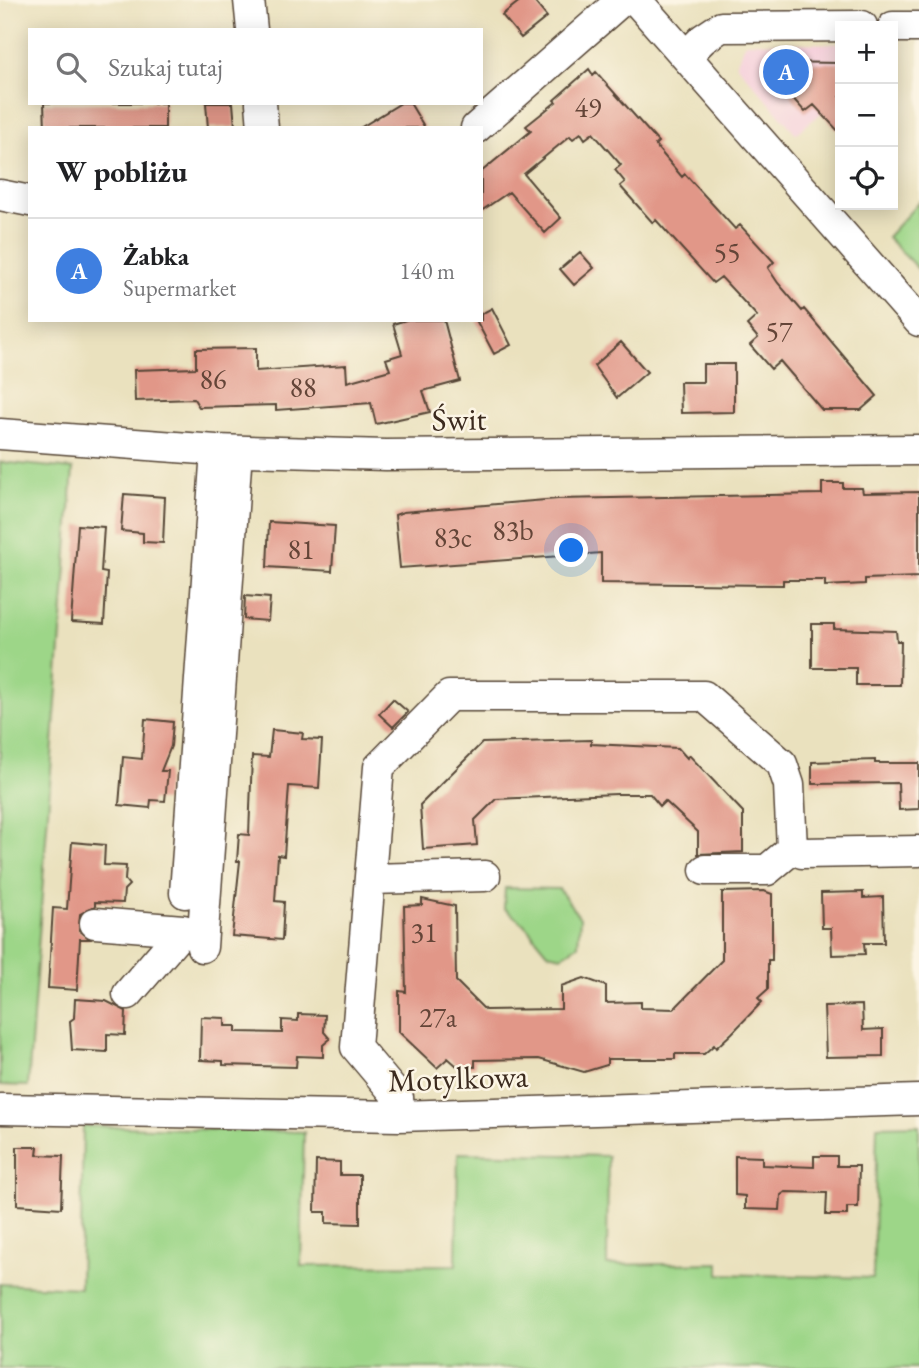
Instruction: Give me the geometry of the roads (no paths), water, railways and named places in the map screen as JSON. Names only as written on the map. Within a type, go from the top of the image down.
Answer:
[{"type":"street","points":[[249,0],[252,28]]},
{"type":"street","points":[[478,126],[622,0]]},
{"type":"street","points":[[636,0],[919,321]]},
{"type":"street","points":[[685,56],[721,27],[835,26]]},
{"type":"street","points":[[898,27],[919,27]]},
{"type":"street","points":[[261,105],[264,126]]},
{"type":"street","points":[[0,195],[28,201]]},
{"type":"street","name":"Świt","points":[[0,434],[227,451],[386,455],[919,450]]},
{"type":"street","points":[[128,994],[193,938],[194,740],[227,451]]},
{"type":"street","points":[[399,1116],[398,1097],[356,1047],[379,767],[449,695],[704,696],[782,764],[789,785],[797,851]]},
{"type":"street","points":[[705,870],[767,870],[797,851],[919,850]]},
{"type":"street","points":[[370,879],[485,876]]},
{"type":"street","points":[[95,923],[193,938]]},
{"type":"street","name":"Motylkowa","points":[[0,1110],[399,1116],[919,1100]]},
{"type":"place","name":"Żabka","points":[[786,72]]}]
